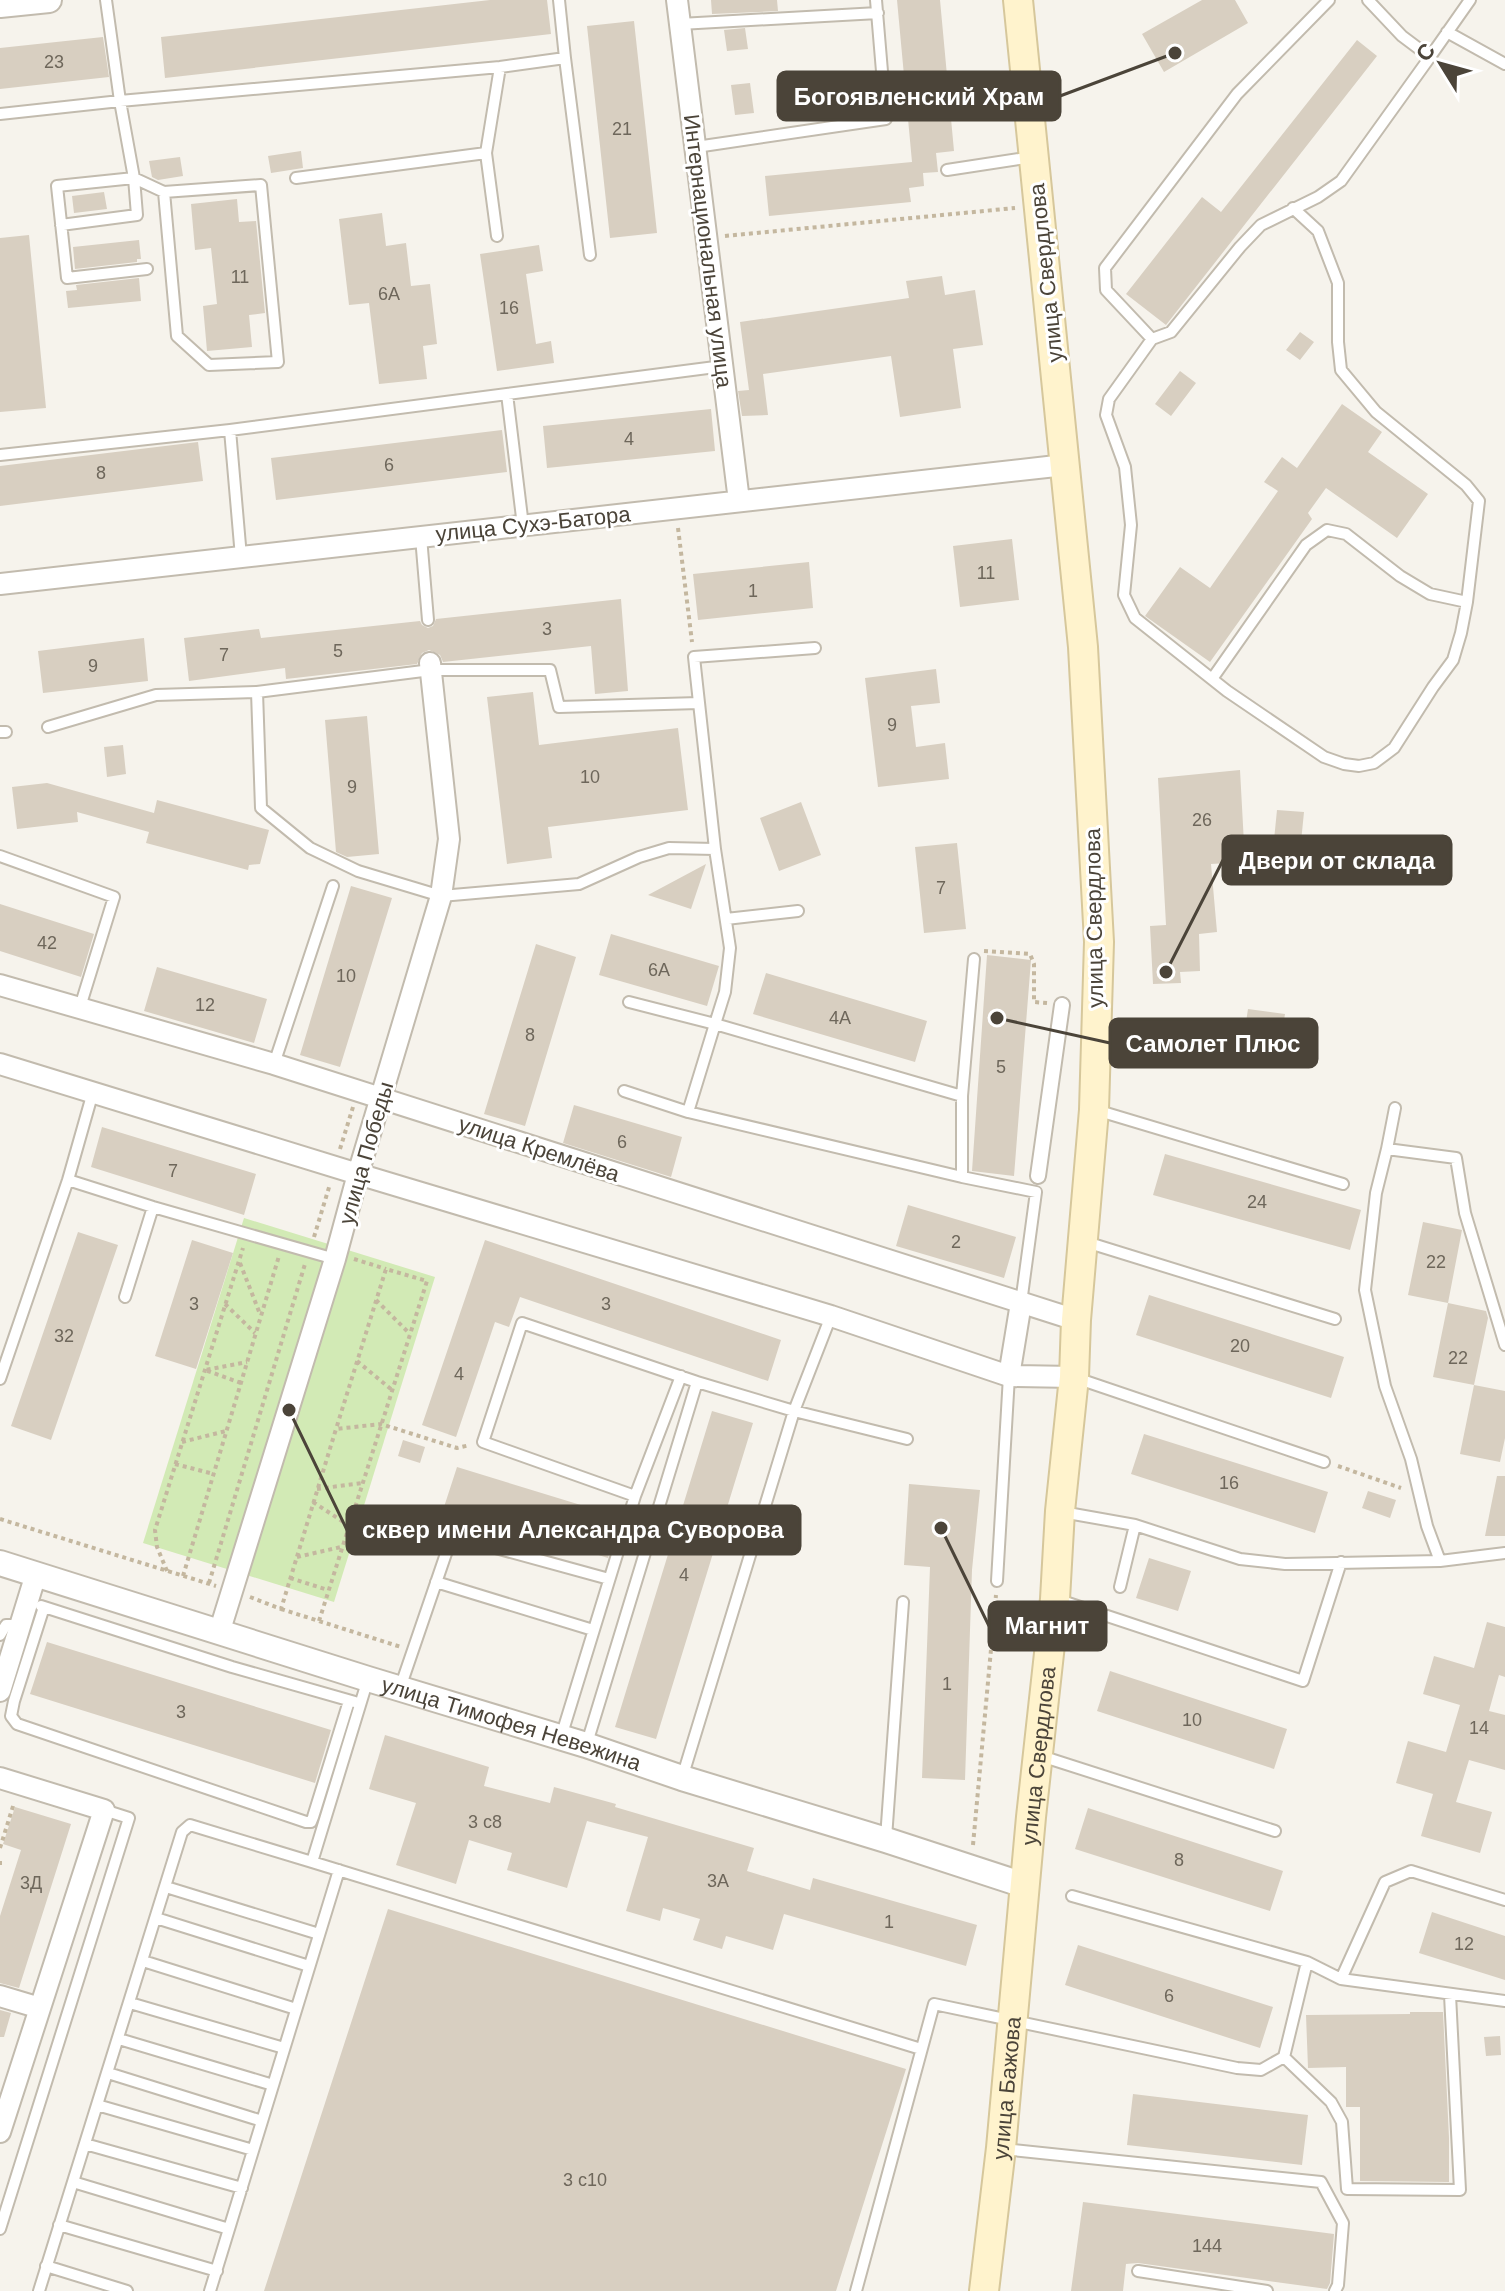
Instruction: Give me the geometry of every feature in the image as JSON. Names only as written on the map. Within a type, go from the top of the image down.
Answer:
[{"type":"main road","name":"улица Свердлова","points":[[1018,0],[1083,647],[1099,942],[1094,1110],[1074,1377],[1060,1511],[1055,1599],[1024,1885]]},
{"type":"main road","name":"улица Бажова","points":[[984,2291],[1001,2148],[1024,1885]]},
{"type":"street","points":[[0,5],[49,0]]},
{"type":"street","name":"Интернациональная улица","points":[[677,0],[739,501]]},
{"type":"street","name":"улица Сухэ-Батора","points":[[0,584],[1065,465]]},
{"type":"street","name":"улица Победы","points":[[219,1633],[336,1256],[441,896],[449,839],[431,666]]},
{"type":"street","name":"улица Кремлёва","points":[[0,985],[358,1090],[1076,1320]]},
{"type":"street","points":[[1038,1176],[1062,1005]]},
{"type":"street","points":[[0,1064],[831,1316],[1009,1376],[1074,1377]]},
{"type":"street","points":[[1009,1376],[1021,1303]]},
{"type":"street","name":"улица Тимофея Невежина","points":[[0,1563],[1024,1885]]},
{"type":"street","points":[[0,1691],[21,1625],[36,1605],[36,1574]]},
{"type":"street","points":[[0,2132],[104,1810],[6,1788]]},
{"type":"street","points":[[0,1996],[40,2008]]},
{"type":"lane","points":[[61,225],[137,215],[106,0]]},
{"type":"lane","points":[[559,0],[590,255]]},
{"type":"lane","points":[[696,147],[886,119],[876,0]]},
{"type":"lane","points":[[1152,339],[1106,290],[1105,268],[1237,94],[1329,0]]},
{"type":"lane","points":[[1368,0],[1402,36],[1430,57]]},
{"type":"lane","points":[[1293,208],[1318,231],[1338,283],[1341,370],[1376,412],[1466,485],[1479,501],[1467,602],[1453,660],[1394,748],[1374,763],[1359,766],[1324,757],[1212,679],[1135,618],[1124,595],[1131,525],[1125,467],[1106,415],[1109,399],[1152,339],[1171,332],[1261,225],[1293,208],[1318,197],[1341,181],[1470,0]]},
{"type":"lane","points":[[680,24],[878,13]]},
{"type":"lane","points":[[1447,32],[1505,64]]},
{"type":"lane","points":[[0,114],[500,67],[565,58]]},
{"type":"lane","points":[[497,236],[486,153],[500,67]]},
{"type":"lane","points":[[296,178],[486,153]]},
{"type":"lane","points":[[947,170],[1034,157]]},
{"type":"lane","points":[[147,269],[67,278],[57,186],[134,178],[164,192],[261,185],[278,362],[209,365],[177,336],[164,192]]},
{"type":"lane","points":[[0,455],[230,430],[723,366]]},
{"type":"lane","points":[[507,394],[523,526]]},
{"type":"lane","points":[[230,430],[241,557]]},
{"type":"lane","points":[[1212,679],[1306,545],[1327,530],[1346,534],[1400,576],[1430,594],[1467,602]]},
{"type":"lane","points":[[421,537],[428,620]]},
{"type":"lane","points":[[688,1112],[725,992],[730,948],[715,849],[694,657],[815,648]]},
{"type":"lane","points":[[48,727],[156,695],[257,692],[431,666],[550,670],[559,707],[699,703]]},
{"type":"lane","points":[[257,692],[261,808],[310,848],[358,871],[441,896],[579,884],[639,857],[669,848],[715,849]]},
{"type":"lane","points":[[0,856],[114,897],[80,1007]]},
{"type":"lane","points":[[274,1064],[333,886]]},
{"type":"lane","points":[[726,919],[798,911]]},
{"type":"lane","points":[[962,1177],[962,1096],[974,959]]},
{"type":"lane","points":[[629,1002],[962,1096]]},
{"type":"lane","points":[[624,1091],[688,1112],[1036,1192]]},
{"type":"lane","points":[[0,1379],[68,1180],[93,1092]]},
{"type":"lane","points":[[1395,1108],[1376,1193],[1365,1290],[1385,1386],[1411,1459],[1427,1526],[1440,1561]]},
{"type":"lane","points":[[1094,1110],[1343,1184]]},
{"type":"lane","points":[[1387,1149],[1456,1158],[1465,1213],[1505,1345]]},
{"type":"lane","points":[[1021,1303],[1038,1176]]},
{"type":"lane","points":[[68,1180],[309,1252],[336,1256]]},
{"type":"lane","points":[[125,1297],[153,1207]]},
{"type":"lane","points":[[1084,1241],[1335,1319]]},
{"type":"lane","points":[[682,1778],[794,1411],[831,1316]]},
{"type":"lane","points":[[635,1496],[483,1442],[522,1323],[697,1382],[794,1411],[907,1439]]},
{"type":"lane","points":[[561,1737],[635,1496],[681,1376]]},
{"type":"lane","points":[[997,1581],[1009,1376]]},
{"type":"lane","points":[[1074,1377],[1324,1462]]},
{"type":"lane","points":[[586,1745],[697,1382]]},
{"type":"lane","points":[[1060,1511],[1135,1525],[1240,1559],[1285,1564],[1440,1561],[1505,1553]]},
{"type":"lane","points":[[1120,1587],[1135,1525]]},
{"type":"lane","points":[[400,1688],[452,1536],[609,1579]]},
{"type":"lane","points":[[1055,1599],[1303,1681],[1341,1562]]},
{"type":"lane","points":[[436,1582],[593,1630]]},
{"type":"lane","points":[[886,1840],[903,1602]]},
{"type":"lane","points":[[355,1702],[36,1605],[11,1716],[17,1724],[311,1822],[355,1702],[368,1679]]},
{"type":"lane","points":[[0,1635],[6,1625],[21,1625]]},
{"type":"lane","points":[[312,1862],[355,1702]]},
{"type":"lane","points":[[1039,1756],[1275,1831]]},
{"type":"lane","points":[[0,2229],[129,1818],[104,1810]]},
{"type":"lane","points":[[39,2291],[182,1832],[190,1825],[921,2049]]},
{"type":"lane","points":[[210,2291],[339,1870]]},
{"type":"lane","points":[[1341,1979],[1385,1882],[1411,1871],[1505,1900]]},
{"type":"lane","points":[[166,1887],[319,1934]]},
{"type":"lane","points":[[1072,1896],[1307,1962],[1341,1979],[1505,2001]]},
{"type":"lane","points":[[156,1918],[309,1966]]},
{"type":"lane","points":[[143,1961],[296,2009]]},
{"type":"lane","points":[[856,2291],[934,2004],[1237,2068],[1261,2070],[1284,2057],[1307,1962]]},
{"type":"lane","points":[[1284,2057],[1331,2102],[1342,2122],[1347,2189],[1460,2190],[1450,1995]]},
{"type":"lane","points":[[130,2003],[284,2048]]},
{"type":"lane","points":[[119,2039],[273,2085]]},
{"type":"lane","points":[[108,2073],[262,2121]]},
{"type":"lane","points":[[97,2105],[253,2150]]},
{"type":"lane","points":[[85,2144],[242,2188]]},
{"type":"lane","points":[[1001,2148],[1321,2182],[1343,2223],[1335,2291]]},
{"type":"lane","points":[[73,2182],[229,2229]]},
{"type":"lane","points":[[59,2225],[217,2271]]},
{"type":"lane","points":[[46,2266],[127,2291]]},
{"type":"lane","points":[[1138,2271],[1267,2291]]},
{"type":"path","points":[[707,238],[1039,205]]},
{"type":"path","points":[[676,508],[694,657]]},
{"type":"path","points":[[983,951],[1030,954],[1034,964],[1034,1002],[1062,1005]]},
{"type":"path","points":[[209,1583],[358,1090]]},
{"type":"path","points":[[167,1571],[157,1547],[155,1530],[247,1234]]},
{"type":"path","points":[[183,1576],[282,1244]]},
{"type":"path","points":[[319,1621],[427,1281],[336,1256]]},
{"type":"path","points":[[239,1261],[261,1316]]},
{"type":"path","points":[[281,1609],[386,1269]]},
{"type":"path","points":[[376,1300],[410,1334]]},
{"type":"path","points":[[225,1304],[256,1333]]},
{"type":"path","points":[[357,1361],[392,1390]]},
{"type":"path","points":[[205,1370],[247,1362]]},
{"type":"path","points":[[205,1370],[241,1383]]},
{"type":"path","points":[[336,1429],[381,1424],[457,1448],[483,1442]]},
{"type":"path","points":[[182,1442],[227,1431]]},
{"type":"path","points":[[1324,1462],[1419,1494]]},
{"type":"path","points":[[175,1464],[214,1474]]},
{"type":"path","points":[[317,1489],[362,1483]]},
{"type":"path","points":[[313,1502],[349,1525]]},
{"type":"path","points":[[0,1519],[232,1590],[281,1609],[413,1650]]},
{"type":"path","points":[[297,1557],[342,1547]]},
{"type":"path","points":[[290,1578],[328,1590]]},
{"type":"path","points":[[971,1868],[997,1581]]},
{"type":"path","points":[[0,1848],[6,1788]]},
{"type":"path","points":[[0,1861],[0,1869]]},
{"type":"green space","points":[[244,1218],[435,1277],[334,1602],[143,1543]]},
{"type":"building","points":[[490,0],[547,0],[551,34],[165,78],[161,37]]},
{"type":"building","points":[[711,0],[777,0],[778,11],[712,14]]},
{"type":"building","points":[[897,0],[940,0],[954,151],[936,153],[938,172],[923,173],[924,186],[909,188],[911,202],[769,216],[765,176],[912,162]]},
{"type":"building","points":[[1202,0],[1235,0],[1248,23],[1164,72],[1142,34]]},
{"type":"building","points":[[634,21],[657,233],[610,238],[587,26]]},
{"type":"building","points":[[745,28],[748,49],[727,51],[724,30]]},
{"type":"building","points":[[103,37],[109,77],[0,89],[0,48]]},
{"type":"building","points":[[1357,40],[1377,56],[1166,325],[1126,294],[1202,197],[1221,212]]},
{"type":"building","points":[[750,83],[754,113],[735,115],[731,85]]},
{"type":"building","points":[[301,151],[303,168],[271,173],[268,156]]},
{"type":"building","points":[[180,157],[183,176],[158,180],[152,177],[149,161]]},
{"type":"building","points":[[104,192],[107,209],[74,213],[72,196]]},
{"type":"building","points":[[237,199],[239,222],[256,221],[265,313],[249,315],[252,347],[207,351],[203,306],[217,304],[211,248],[195,250],[191,204]]},
{"type":"building","points":[[382,213],[386,246],[406,243],[411,286],[430,284],[437,344],[423,346],[427,379],[379,384],[369,303],[349,305],[339,219]]},
{"type":"building","points":[[29,235],[46,408],[0,412],[0,238]]},
{"type":"building","points":[[139,240],[141,259],[137,262],[75,269],[73,247]]},
{"type":"building","points":[[539,245],[543,271],[526,274],[536,344],[551,341],[554,363],[497,371],[480,254]]},
{"type":"building","points":[[942,276],[945,295],[975,290],[983,345],[953,349],[961,408],[900,417],[891,356],[763,374],[768,415],[742,416],[738,391],[749,390],[740,322],[909,298],[906,281]]},
{"type":"building","points":[[139,278],[141,301],[68,308],[66,291],[77,290],[76,285]]},
{"type":"building","points":[[1300,332],[1314,342],[1300,360],[1286,350]]},
{"type":"building","points":[[1180,371],[1196,383],[1171,416],[1155,404]]},
{"type":"building","points":[[1342,404],[1382,432],[1368,452],[1428,494],[1397,538],[1326,488],[1308,513],[1312,519],[1210,662],[1145,616],[1180,567],[1210,588],[1278,491],[1264,482],[1282,457],[1297,468]]},
{"type":"building","points":[[711,409],[715,451],[547,468],[543,426]]},
{"type":"building","points":[[502,430],[507,472],[276,500],[271,458]]},
{"type":"building","points":[[198,442],[203,481],[0,506],[0,466]]},
{"type":"building","points":[[1012,539],[1019,600],[960,607],[953,546]]},
{"type":"building","points":[[809,562],[813,608],[698,620],[693,574]]},
{"type":"building","points":[[621,599],[628,691],[595,694],[591,646],[443,662],[440,655],[429,650],[422,653],[417,664],[286,679],[285,668],[189,681],[184,638],[259,629],[261,638],[420,621],[428,628],[433,626],[436,619]]},
{"type":"building","points":[[144,638],[148,681],[43,693],[38,651]]},
{"type":"building","points":[[936,669],[940,703],[911,706],[916,747],[945,743],[949,779],[878,787],[865,678]]},
{"type":"building","points":[[533,692],[539,745],[678,728],[688,810],[548,827],[552,858],[507,864],[487,697]]},
{"type":"building","points":[[367,716],[379,854],[347,857],[336,852],[325,720]]},
{"type":"building","points":[[123,745],[126,774],[107,777],[104,747]]},
{"type":"building","points":[[1240,770],[1245,862],[1211,864],[1217,932],[1199,934],[1200,971],[1180,972],[1181,983],[1153,984],[1150,926],[1166,925],[1158,778]]},
{"type":"building","points":[[47,783],[154,813],[157,800],[269,830],[260,864],[249,865],[248,870],[146,843],[149,832],[77,812],[78,822],[17,829],[12,787]]},
{"type":"building","points":[[801,802],[821,855],[779,871],[760,818]]},
{"type":"building","points":[[1277,810],[1304,812],[1301,842],[1274,840]]},
{"type":"building","points":[[957,843],[966,929],[924,933],[915,847]]},
{"type":"building","points":[[706,864],[691,909],[648,895]]},
{"type":"building","points":[[351,886],[392,898],[340,1067],[300,1055]]},
{"type":"building","points":[[0,904],[94,934],[81,977],[0,951]]},
{"type":"building","points":[[611,934],[719,966],[707,1006],[599,975]]},
{"type":"building","points":[[536,944],[576,957],[525,1126],[484,1114]]},
{"type":"building","points":[[987,955],[1031,960],[1014,1176],[972,1171]]},
{"type":"building","points":[[157,967],[267,999],[254,1043],[144,1011]]},
{"type":"building","points":[[766,973],[927,1021],[915,1062],[753,1014]]},
{"type":"building","points":[[1248,1009],[1285,1014],[1277,1067],[1240,1061]]},
{"type":"building","points":[[574,1105],[682,1137],[671,1177],[563,1143]]},
{"type":"building","points":[[102,1127],[256,1174],[244,1215],[91,1167]]},
{"type":"building","points":[[1165,1154],[1361,1210],[1350,1250],[1153,1195]]},
{"type":"building","points":[[908,1205],[1016,1237],[1004,1278],[896,1246]]},
{"type":"building","points":[[1423,1222],[1462,1230],[1448,1303],[1408,1295]]},
{"type":"building","points":[[78,1232],[118,1245],[51,1440],[11,1426]]},
{"type":"building","points":[[192,1240],[233,1253],[196,1369],[155,1356]]},
{"type":"building","points":[[485,1240],[781,1340],[768,1381],[520,1297],[509,1327],[495,1322],[456,1437],[422,1425]]},
{"type":"building","points":[[1149,1295],[1344,1357],[1331,1398],[1136,1335]]},
{"type":"building","points":[[1448,1303],[1486,1311],[1488,1318],[1474,1385],[1433,1377]]},
{"type":"building","points":[[1474,1385],[1505,1391],[1505,1438],[1500,1462],[1460,1454]]},
{"type":"building","points":[[712,1411],[753,1423],[656,1739],[615,1727]]},
{"type":"building","points":[[1144,1434],[1328,1492],[1315,1533],[1131,1474]]},
{"type":"building","points":[[403,1440],[425,1447],[420,1463],[398,1456]]},
{"type":"building","points":[[457,1467],[620,1517],[608,1558],[444,1507]]},
{"type":"building","points":[[1497,1476],[1505,1476],[1505,1536],[1485,1536]]},
{"type":"building","points":[[909,1484],[980,1490],[972,1570],[965,1780],[922,1778],[930,1567],[904,1565]]},
{"type":"building","points":[[1368,1491],[1396,1500],[1390,1518],[1362,1508]]},
{"type":"building","points":[[1149,1558],[1191,1571],[1178,1611],[1136,1598]]},
{"type":"building","points":[[1487,1622],[1505,1627],[1505,1677],[1499,1675],[1489,1711],[1505,1715],[1505,1770],[1469,1760],[1456,1802],[1492,1812],[1480,1853],[1421,1836],[1433,1794],[1396,1783],[1408,1741],[1446,1752],[1460,1705],[1423,1694],[1434,1656],[1474,1668]]},
{"type":"building","points":[[47,1642],[331,1730],[315,1783],[30,1694]]},
{"type":"building","points":[[1110,1671],[1287,1729],[1274,1769],[1097,1711]]},
{"type":"building","points":[[385,1735],[489,1767],[484,1786],[550,1803],[554,1787],[754,1848],[747,1871],[810,1890],[813,1878],[977,1925],[966,1966],[784,1914],[773,1950],[726,1936],[722,1949],[693,1940],[700,1919],[663,1908],[660,1921],[626,1911],[648,1837],[587,1821],[567,1888],[507,1870],[512,1853],[469,1840],[456,1884],[396,1865],[416,1803],[369,1789]]},
{"type":"building","points":[[15,1807],[71,1824],[19,1988],[0,1983],[0,1916],[21,1850],[3,1844]]},
{"type":"building","points":[[1088,1808],[1283,1871],[1270,1911],[1075,1849]]},
{"type":"building","points":[[388,1909],[906,2069],[836,2291],[264,2291]]},
{"type":"building","points":[[1432,1912],[1505,1936],[1505,1980],[1419,1953]]},
{"type":"building","points":[[1078,1945],[1273,2007],[1260,2048],[1065,1985]]},
{"type":"building","points":[[0,2010],[11,2013],[4,2037],[0,2037]]},
{"type":"building","points":[[1443,2012],[1449,2182],[1360,2181],[1360,2107],[1346,2107],[1346,2067],[1308,2068],[1306,2015]]},
{"type":"building","points":[[1500,2036],[1501,2055],[1486,2056],[1484,2037]]},
{"type":"building","points":[[1133,2094],[1308,2115],[1302,2165],[1127,2145]]},
{"type":"building","points":[[1083,2202],[1334,2234],[1330,2283],[1327,2289],[1138,2263],[1126,2264],[1123,2291],[1071,2291]]},
{"type":"place","name":"Богоявленский Храм","points":[[1175,53]]},
{"type":"place","name":"Двери от склада","points":[[1166,972]]},
{"type":"place","name":"Самолет Плюс","points":[[997,1018]]},
{"type":"place","name":"сквер имени Александра Суворова","points":[[289,1410]]},
{"type":"place","name":"Магнит","points":[[941,1528]]}]
